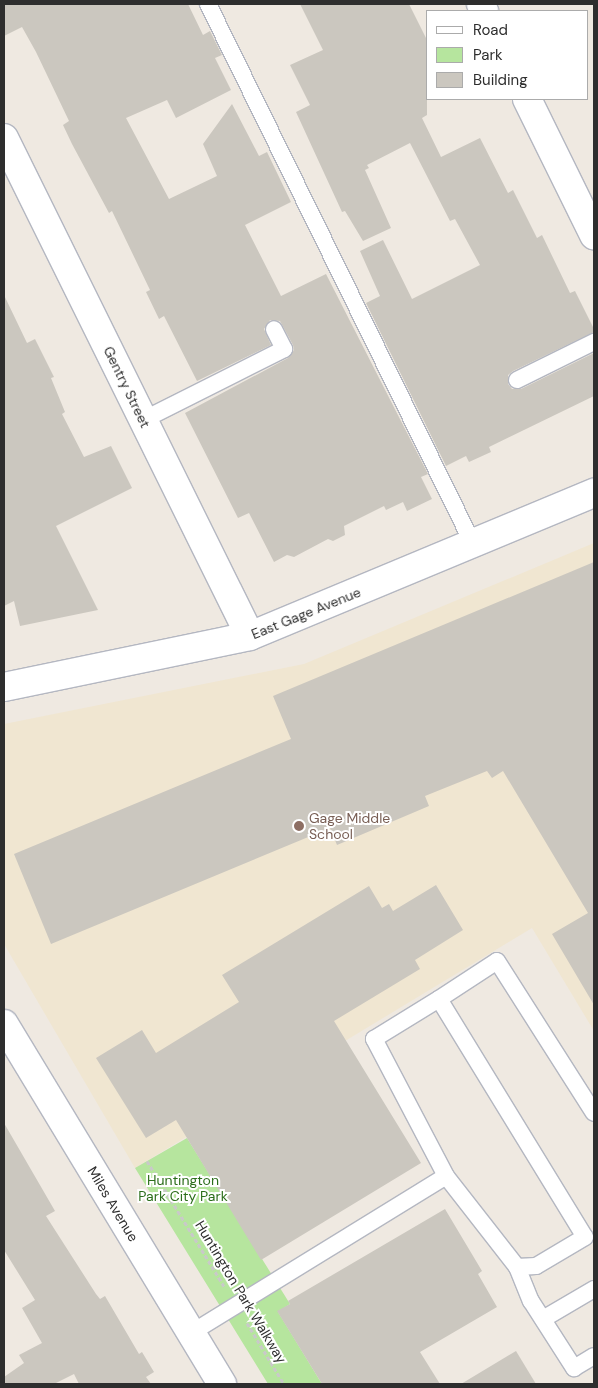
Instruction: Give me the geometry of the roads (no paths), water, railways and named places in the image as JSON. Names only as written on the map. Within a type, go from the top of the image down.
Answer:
[{"type":"main road","points":[[527,100],[594,235]]},
{"type":"main road","name":"Gentry Street","points":[[4,138],[250,636]]},
{"type":"main road","name":"East Gage Avenue","points":[[4,686],[250,636],[594,493]]},
{"type":"main road","name":"Miles Avenue","points":[[4,1024],[222,1384]]},
{"type":"lane","points":[[208,4],[473,544]]},
{"type":"lane","points":[[143,420],[284,349],[274,329]]},
{"type":"lane","points":[[517,380],[594,342]]},
{"type":"lane","points":[[594,1114],[497,961],[374,1039],[446,1176],[517,1267],[543,1319],[574,1368],[594,1356]]},
{"type":"lane","points":[[439,999],[584,1237],[536,1266],[517,1267]]},
{"type":"lane","points":[[191,1333],[446,1176]]},
{"type":"lane","points":[[543,1319],[594,1289]]},
{"type":"place","name":"Gage Middle School","points":[[299,826]]},
{"type":"park label","name":"Huntington Park City Park","points":[[183,1188]]}]
